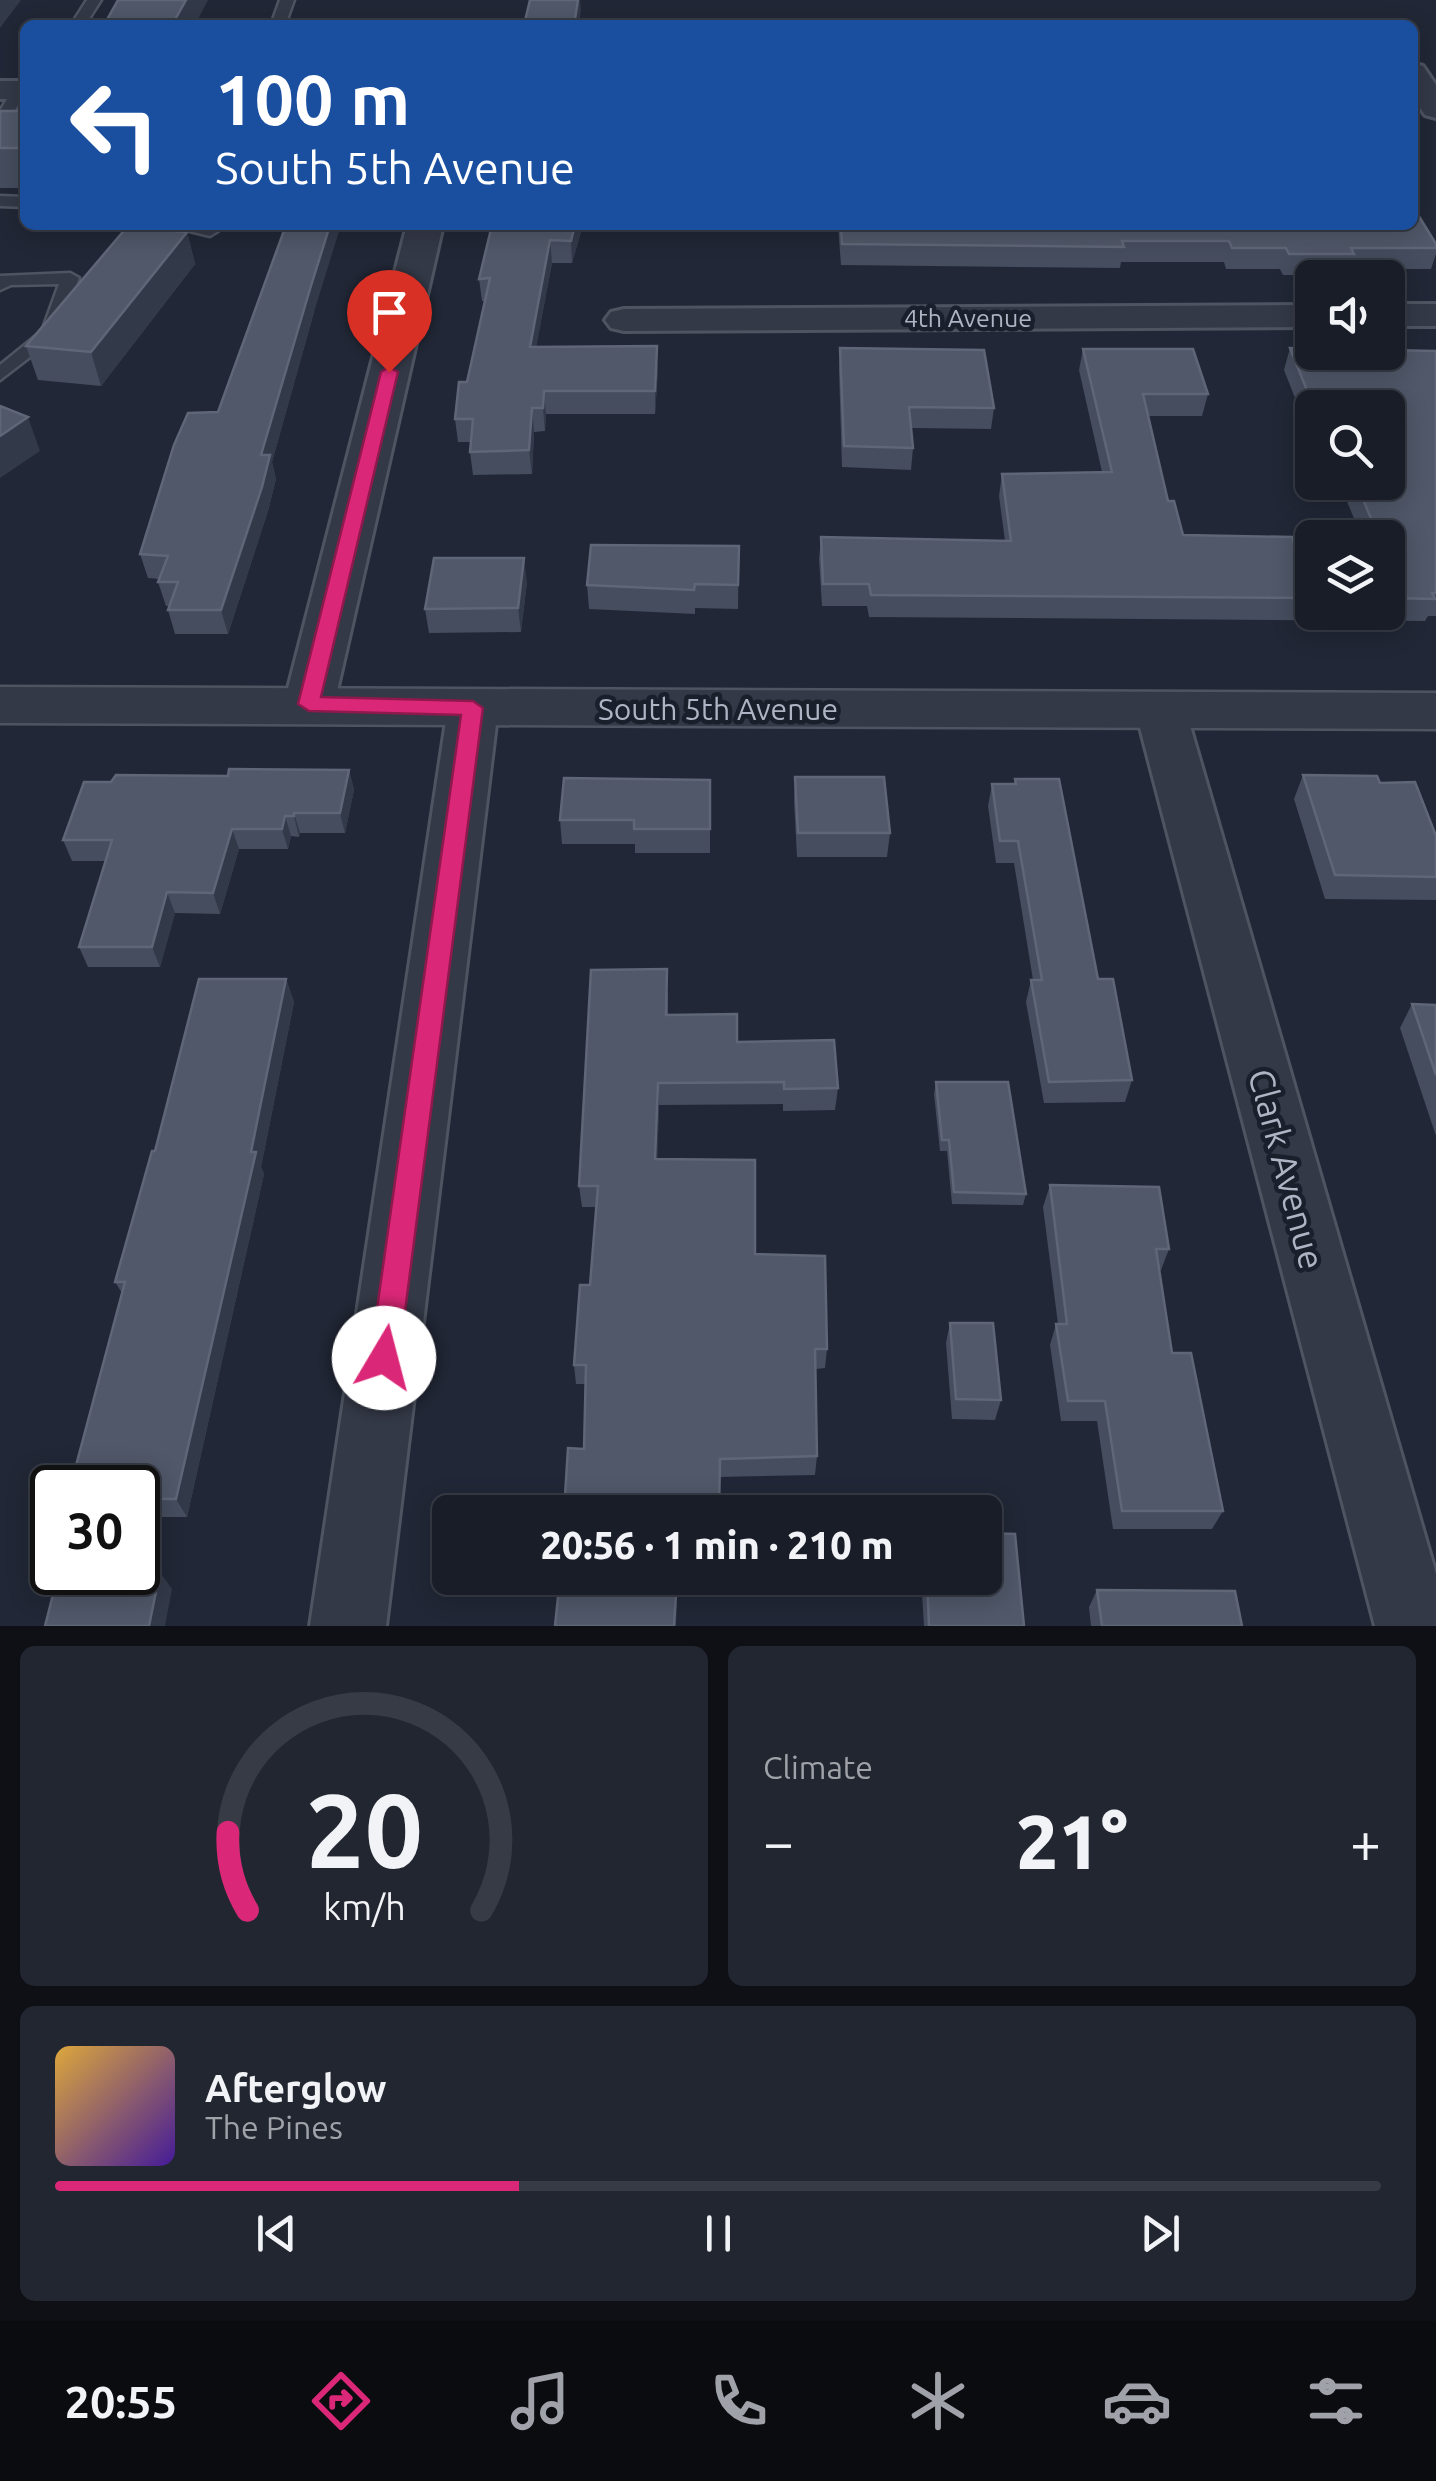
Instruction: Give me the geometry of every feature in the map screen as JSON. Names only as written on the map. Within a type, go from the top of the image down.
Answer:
[{"type":"street","points":[[1418,81],[1436,108]]},
{"type":"street","points":[[309,704],[424,230]]},
{"type":"street","points":[[1405,315],[1436,315]]},
{"type":"street","name":"4th Avenue","points":[[624,320],[1295,316]]},
{"type":"street","name":"South 5th Avenue","points":[[0,705],[1436,710]]},
{"type":"street","points":[[348,1626],[473,708]]},
{"type":"street","name":"Clark Avenue","points":[[1161,712],[1413,1626]]},
{"type":"lane","points":[[204,230],[210,231]]},
{"type":"lane","points":[[0,285],[6,280],[70,278],[50,333],[0,374]]},
{"type":"building","points":[[118,0],[186,0],[175,20],[107,20]]},
{"type":"building","points":[[530,0],[578,0],[575,20],[525,20]]},
{"type":"building","points":[[0,111],[20,111],[20,148],[0,148]]},
{"type":"building","points":[[1418,215],[1436,248],[1351,248],[1354,254],[1289,254],[1286,248],[1232,248],[1229,241],[1122,241],[1124,247],[842,244],[841,230],[1418,230]]},
{"type":"building","points":[[124,230],[187,232],[91,352],[26,346]]},
{"type":"building","points":[[284,230],[328,230],[261,455],[270,455],[262,487],[221,610],[168,610],[178,582],[158,582],[168,556],[140,554],[188,413],[218,412]]},
{"type":"building","points":[[491,230],[574,230],[571,241],[550,240],[530,347],[657,346],[655,391],[544,391],[543,408],[532,408],[529,450],[470,452],[473,419],[455,419],[459,382],[467,382],[490,278],[479,279]]},
{"type":"building","points":[[840,348],[984,350],[994,408],[909,407],[913,448],[844,446]]},
{"type":"building","points":[[1083,349],[1193,349],[1208,394],[1143,394],[1168,501],[1174,501],[1183,535],[1292,537],[1295,598],[871,595],[869,584],[823,584],[821,537],[1011,541],[1002,474],[1112,472]]},
{"type":"building","points":[[1405,350],[1436,351],[1436,593],[1432,593],[1435,599],[1405,598],[1405,520],[1372,520],[1363,500],[1405,500],[1405,390],[1307,390],[1299,370],[1405,370]]},
{"type":"building","points":[[0,406],[28,417],[0,436]]},
{"type":"building","points":[[591,545],[739,546],[738,585],[695,584],[694,590],[587,585]]},
{"type":"building","points":[[434,558],[524,558],[518,608],[425,609]]},
{"type":"building","points":[[229,769],[349,770],[340,813],[294,813],[285,816],[282,829],[232,829],[213,893],[167,892],[152,947],[79,947],[112,840],[63,840],[84,782],[111,782],[116,775],[228,776]]},
{"type":"building","points":[[1303,775],[1377,776],[1380,783],[1415,782],[1436,836],[1436,877],[1335,875]]},
{"type":"building","points":[[795,777],[884,777],[890,833],[798,833]]},
{"type":"building","points":[[564,778],[710,780],[710,829],[634,829],[634,820],[560,820]]},
{"type":"building","points":[[1015,779],[1059,779],[1098,979],[1113,979],[1132,1080],[1049,1082],[1031,980],[1042,980],[1018,841],[1000,841],[992,784],[1016,784]]},
{"type":"building","points":[[667,969],[666,1015],[737,1014],[737,1042],[834,1040],[838,1088],[784,1089],[784,1082],[658,1083],[655,1159],[755,1160],[755,1254],[825,1256],[827,1349],[815,1349],[817,1456],[720,1459],[719,1495],[565,1495],[568,1448],[584,1449],[586,1365],[574,1365],[580,1285],[590,1285],[598,1186],[579,1186],[591,970]]},
{"type":"building","points":[[199,979],[286,979],[251,1152],[256,1152],[176,1499],[160,1499],[160,1465],[76,1465],[125,1282],[115,1282],[155,1151]]},
{"type":"building","points":[[1412,1004],[1436,1005],[1436,1075]]},
{"type":"building","points":[[936,1082],[1008,1082],[1026,1194],[954,1192],[949,1140],[942,1140]]},
{"type":"building","points":[[1050,1185],[1159,1187],[1169,1249],[1156,1249],[1172,1353],[1191,1353],[1223,1511],[1122,1511],[1105,1401],[1068,1401],[1056,1324],[1067,1324]]},
{"type":"building","points":[[950,1323],[993,1323],[1001,1400],[956,1399]]},
{"type":"building","points":[[1002,1534],[1015,1534],[1024,1626],[929,1626],[928,1595],[1002,1595]]},
{"type":"building","points":[[1097,1590],[1235,1591],[1242,1626],[1102,1626]]},
{"type":"building","points":[[53,1595],[155,1595],[149,1626],[45,1626]]},
{"type":"building","points":[[558,1595],[676,1595],[674,1626],[555,1626]]},
{"type":"route","points":[[384,1358],[473,708],[309,704],[389,372]]}]
